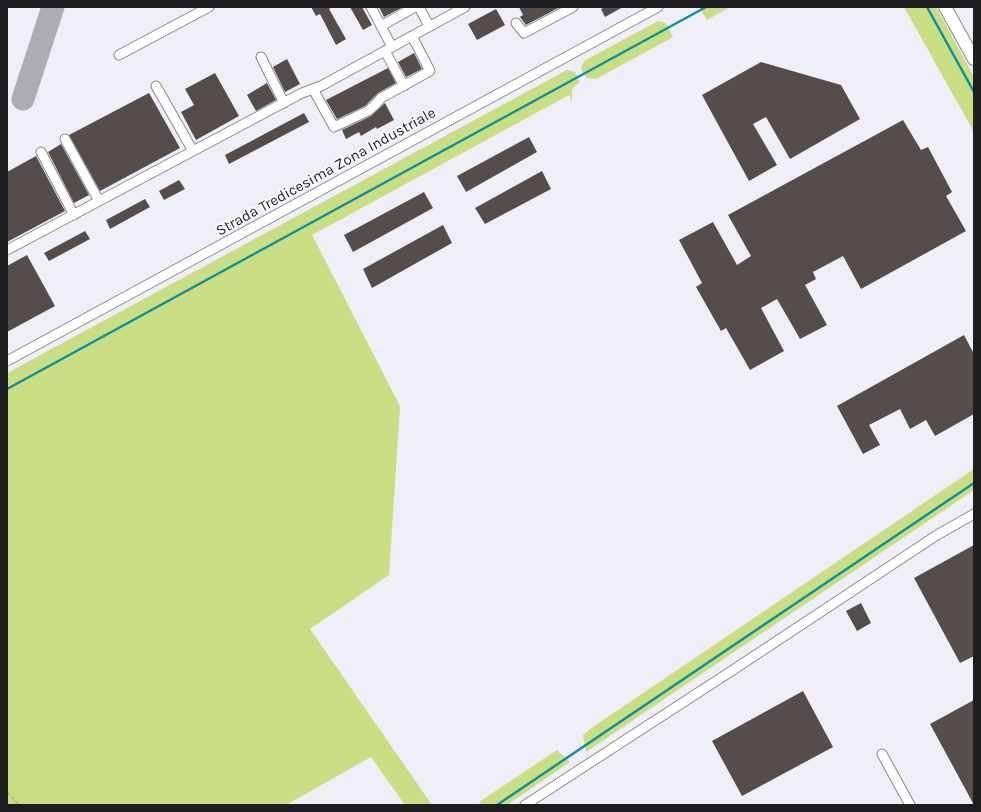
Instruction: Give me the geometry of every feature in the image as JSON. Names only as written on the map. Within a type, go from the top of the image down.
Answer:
[{"type":"main road","points":[[945,7],[970,45],[974,59]]},
{"type":"street","points":[[119,55],[209,7]]},
{"type":"street","points":[[371,7],[381,26],[404,86]]},
{"type":"street","points":[[381,26],[416,7]]},
{"type":"street","points":[[419,7],[429,26]]},
{"type":"street","points":[[7,250],[284,103],[314,89],[465,7]]},
{"type":"street","points":[[516,23],[524,33],[573,7]]},
{"type":"street","name":"Strada Tredicesima Zona Industriale","points":[[7,361],[658,7]]},
{"type":"street","points":[[314,89],[334,127],[368,111],[375,106],[381,98],[430,71],[412,36]]},
{"type":"street","points":[[261,57],[284,103]]},
{"type":"street","points":[[156,86],[193,151]]},
{"type":"street","points":[[65,139],[99,201]]},
{"type":"street","points":[[41,152],[74,215]]},
{"type":"street","points":[[525,805],[937,535],[974,514]]},
{"type":"street","points":[[882,754],[910,805]]},
{"type":"path","points":[[7,792],[19,805]]},
{"type":"green space","points":[[699,7],[730,7],[707,20]]},
{"type":"green space","points":[[904,7],[936,7],[974,77],[974,132]]},
{"type":"green space","points":[[658,21],[666,23],[673,37],[596,79],[587,78],[581,69],[584,61]]},
{"type":"green space","points":[[567,70],[575,72],[580,82],[572,89],[572,102],[569,95],[312,235],[400,406],[389,575],[310,629],[432,805],[405,805],[371,757],[286,805],[7,805],[7,373]]},
{"type":"green space","points":[[974,469],[974,490],[586,752],[583,735],[593,727]]},
{"type":"green space","points":[[557,750],[570,762],[507,805],[482,805],[479,802]]},
{"type":"building","points":[[311,7],[332,7],[329,9],[346,39],[336,45],[320,14],[316,16]]},
{"type":"building","points":[[350,7],[362,7],[372,25],[363,30]]},
{"type":"building","points":[[379,7],[403,7],[384,17]]},
{"type":"building","points":[[519,7],[560,7],[526,25],[520,17],[523,15]]},
{"type":"building","points":[[605,7],[623,7],[605,17],[601,9]]},
{"type":"building","points":[[496,9],[505,25],[477,40],[468,24]]},
{"type":"building","points":[[414,53],[422,69],[406,77],[398,62]]},
{"type":"building","points":[[287,59],[300,84],[285,92],[273,67]]},
{"type":"building","points":[[761,62],[841,85],[860,119],[790,159],[766,117],[753,124],[777,165],[749,181],[702,95]]},
{"type":"building","points":[[388,68],[396,83],[378,93],[365,106],[337,119],[326,100]]},
{"type":"building","points":[[215,73],[239,116],[196,140],[181,112],[194,105],[185,89]]},
{"type":"building","points":[[267,83],[276,100],[256,111],[247,95]]},
{"type":"building","points":[[149,93],[180,148],[100,191],[69,135]]},
{"type":"building","points":[[385,103],[394,120],[377,129],[376,127],[361,136],[359,132],[346,139],[342,130],[371,116]]},
{"type":"building","points":[[304,113],[309,122],[229,164],[225,155]]},
{"type":"building","points":[[903,120],[921,150],[928,147],[952,192],[946,196],[966,231],[861,289],[843,256],[813,272],[816,279],[805,285],[827,325],[800,339],[777,299],[761,308],[784,351],[750,370],[726,328],[721,331],[696,287],[702,283],[679,240],[713,222],[737,265],[751,256],[728,215]]},
{"type":"building","points":[[529,137],[537,152],[466,192],[457,176]]},
{"type":"building","points":[[61,144],[89,195],[74,203],[48,152]]},
{"type":"building","points":[[36,156],[65,211],[7,242],[7,172]]},
{"type":"building","points":[[542,171],[551,189],[485,224],[475,208]]},
{"type":"building","points":[[179,180],[185,189],[164,200],[159,191]]},
{"type":"building","points":[[424,192],[433,208],[353,252],[344,235]]},
{"type":"building","points":[[145,199],[150,207],[110,229],[106,220]]},
{"type":"building","points":[[443,225],[452,243],[372,288],[363,269]]},
{"type":"building","points":[[85,231],[90,239],[49,261],[44,253]]},
{"type":"building","points":[[27,255],[55,306],[7,332],[7,266]]},
{"type":"building","points":[[964,335],[974,354],[974,414],[935,436],[926,420],[910,429],[900,409],[869,425],[880,445],[863,454],[837,406]]},
{"type":"building","points":[[974,545],[974,656],[960,663],[914,578]]},
{"type":"building","points":[[861,603],[871,623],[857,631],[846,611]]},
{"type":"building","points":[[803,691],[833,747],[742,796],[712,741]]},
{"type":"building","points":[[974,700],[974,805],[930,724]]},
{"type":"waterway","points":[[7,389],[706,7]]},
{"type":"waterway","points":[[927,7],[974,92]]},
{"type":"waterway","points":[[497,805],[974,483]]},
{"type":"taxiway","points":[[23,99],[53,7]]}]
